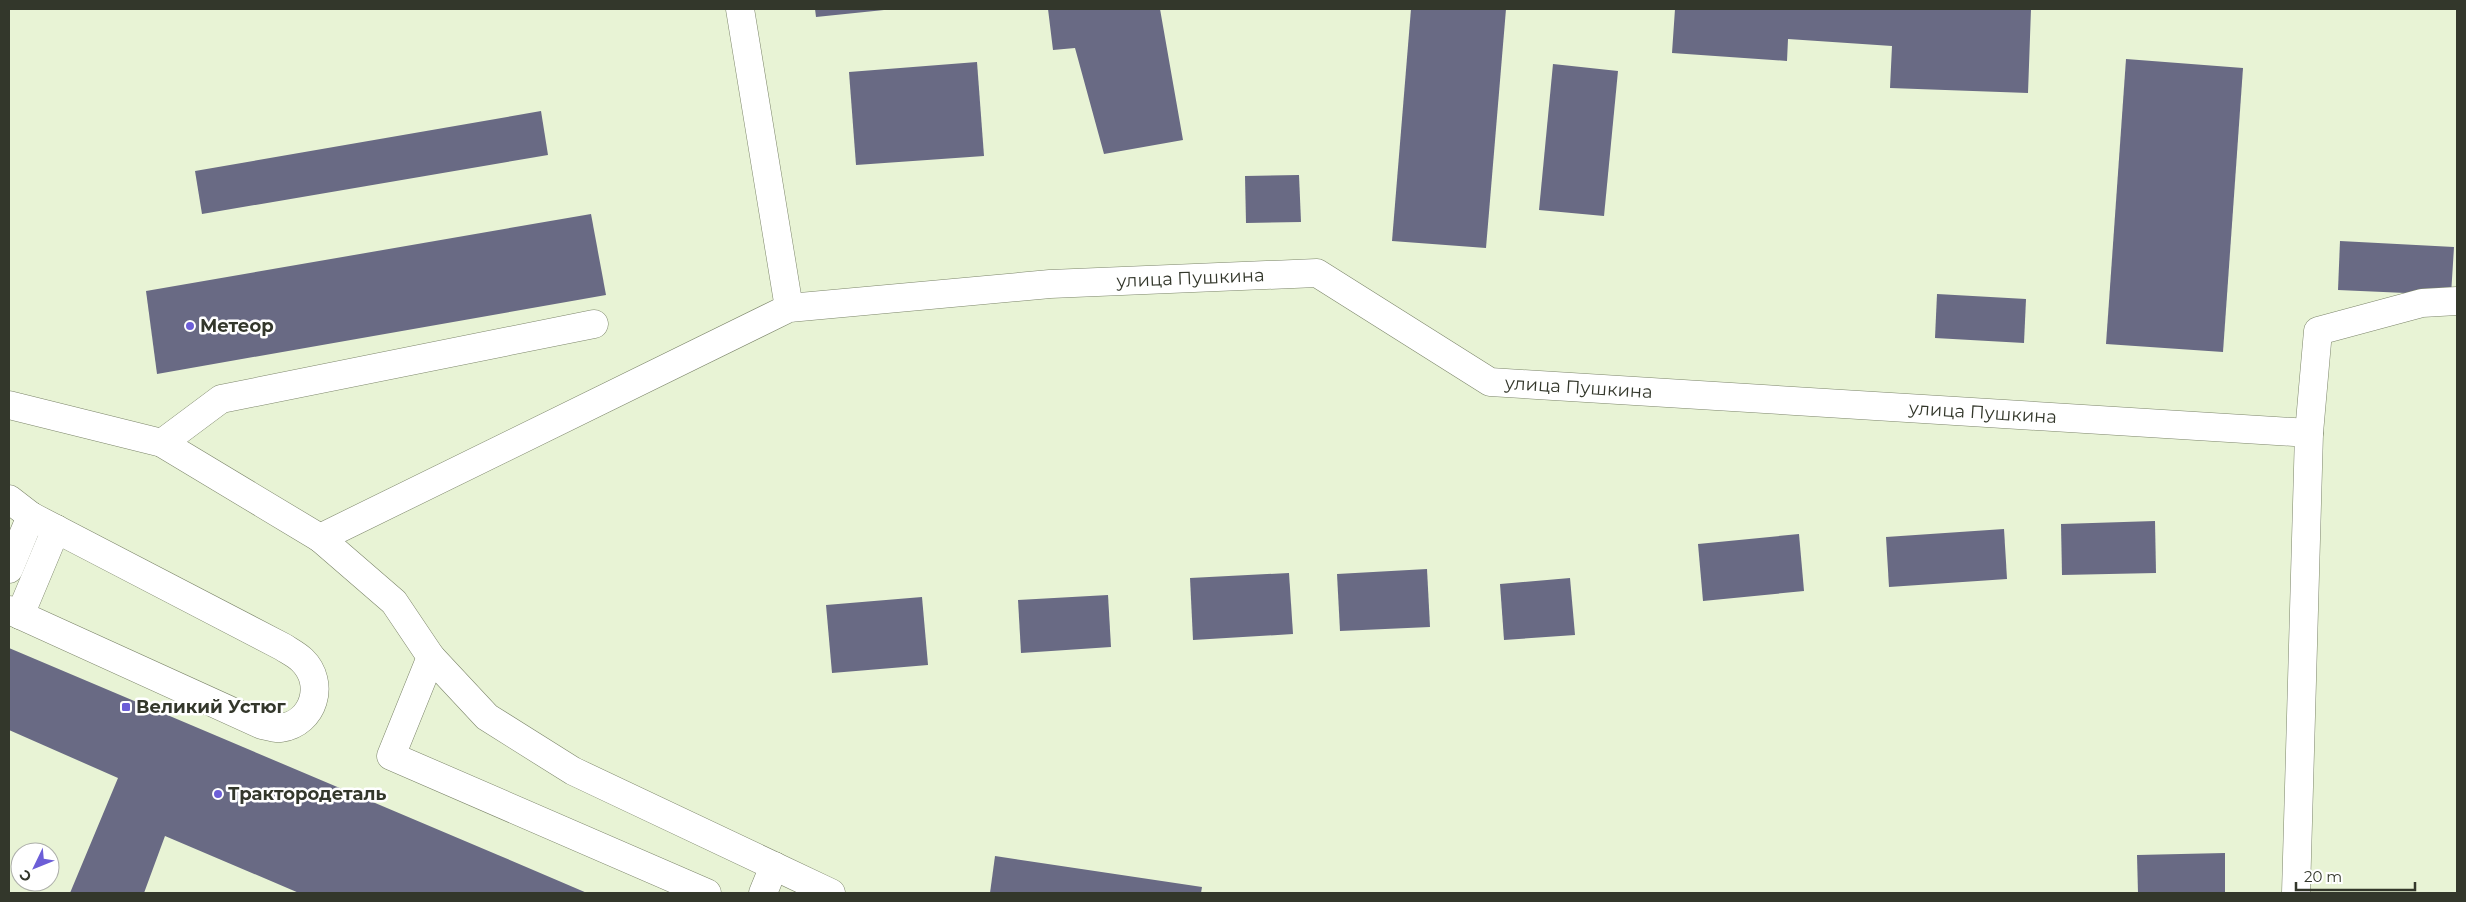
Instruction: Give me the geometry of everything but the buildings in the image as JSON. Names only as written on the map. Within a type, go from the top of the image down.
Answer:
[{"type":"street","points":[[320,538],[789,308],[740,9]]},
{"type":"street","name":"улица Пушкина","points":[[789,308],[1050,284],[1317,273],[1490,382],[2309,433]]},
{"type":"street","points":[[2296,893],[2309,433],[2318,331],[2422,303],[2457,301]]},
{"type":"street","points":[[162,443],[221,399],[594,324]]},
{"type":"street","points":[[9,405],[162,443],[320,538],[394,602],[430,657],[487,717],[573,771],[831,893]]},
{"type":"street","points":[[9,499],[32,516],[56,529],[283,647],[303,661],[315,684],[313,704],[298,722],[280,728],[262,725],[14,613],[56,529]]},
{"type":"street","points":[[9,569],[32,516]]},
{"type":"street","points":[[430,657],[391,756],[707,893]]},
{"type":"street","points":[[763,893],[774,866]]},
{"type":"place","name":"Метеор","points":[[190,326]]},
{"type":"place","name":"Великий Устюг","points":[[126,707]]},
{"type":"place","name":"Трактородеталь","points":[[218,794]]}]
